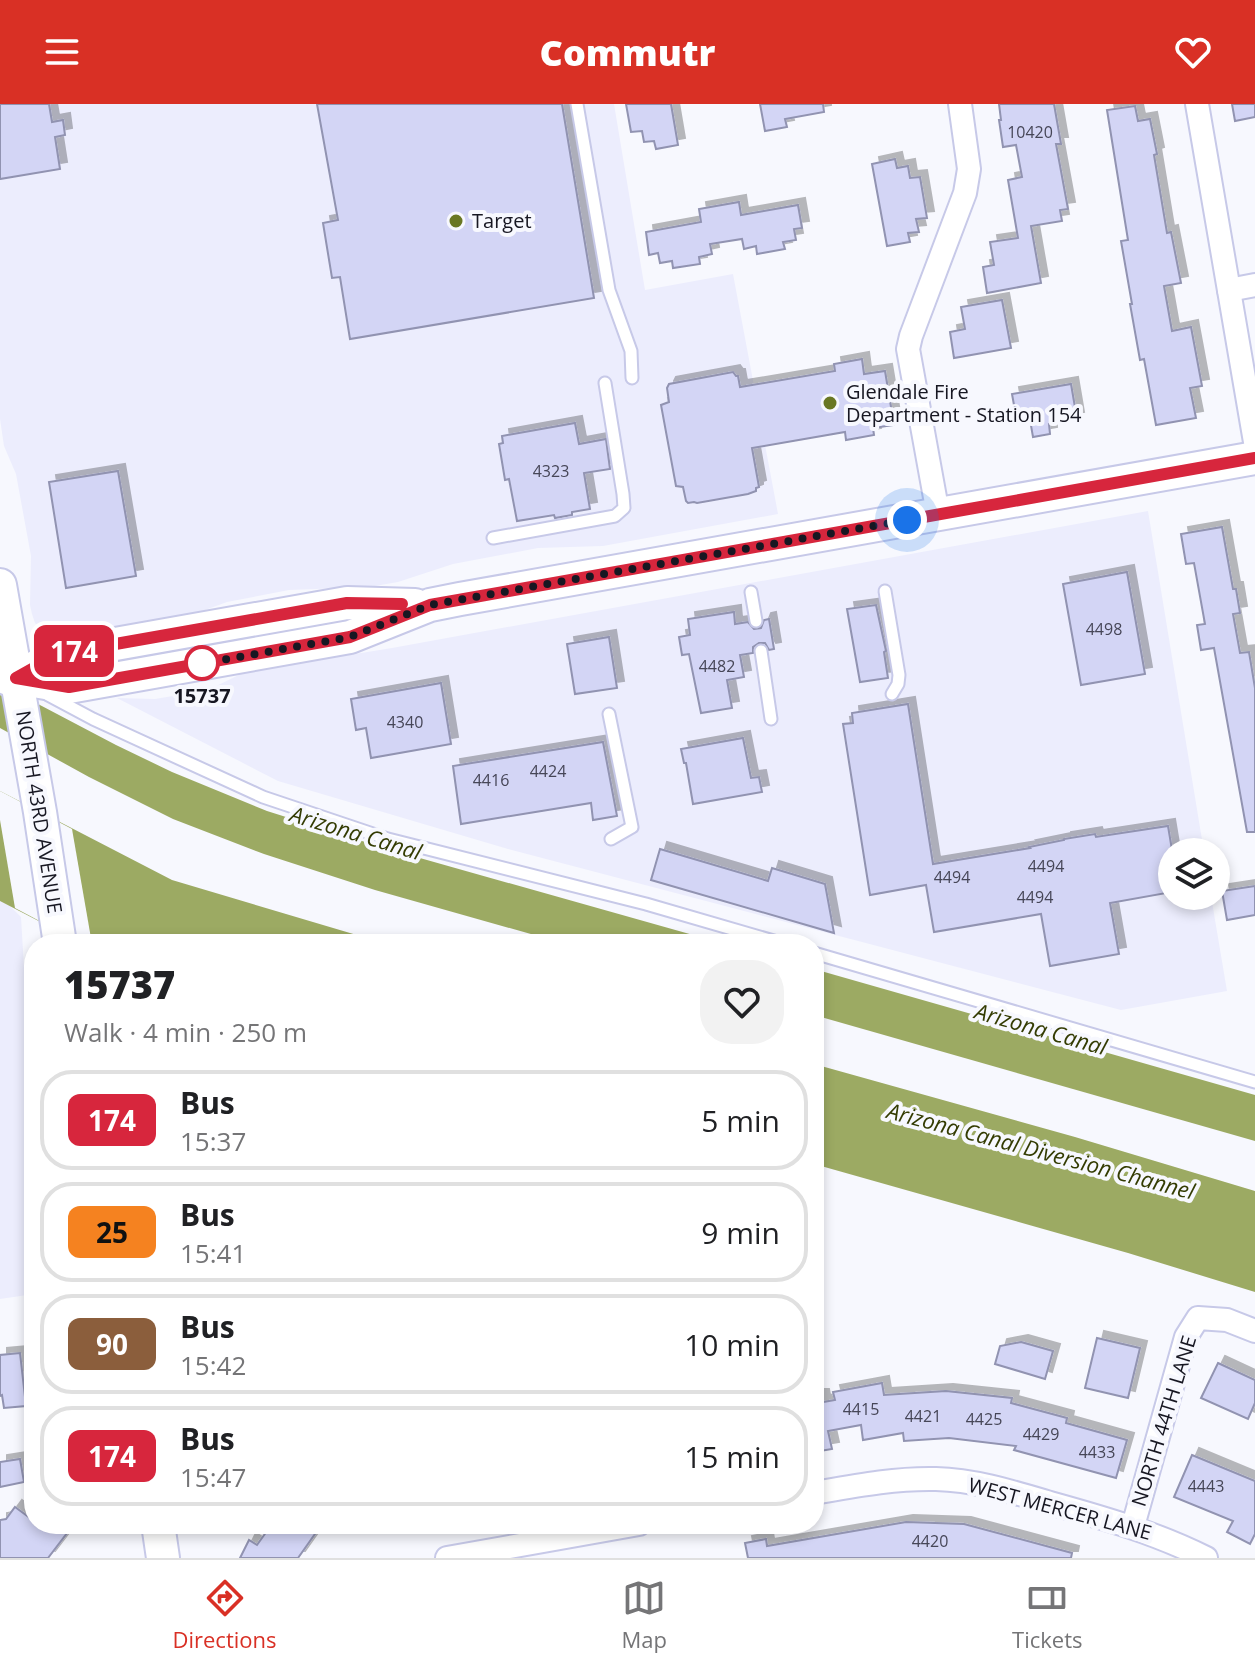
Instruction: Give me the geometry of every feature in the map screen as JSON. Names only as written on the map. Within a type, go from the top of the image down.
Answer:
[{"type":"main road","points":[[8,679],[69,687],[98,682],[350,637],[430,605],[1255,458]]},
{"type":"main road","name":"NORTH 43RD AVENUE","points":[[0,585],[8,679],[24,720],[59,934]]},
{"type":"main road","points":[[159,1534],[163,1558]]},
{"type":"street","points":[[938,514],[908,349],[965,193],[969,169],[960,104]]},
{"type":"street","points":[[1197,104],[1255,442]]},
{"type":"street","points":[[1229,290],[1255,285]]},
{"type":"street","name":"NORTH 44TH LANE","points":[[1133,1526],[1186,1337],[1198,1318],[1227,1320],[1255,1331]]},
{"type":"street","name":"WEST MERCER LANE","points":[[824,1492],[908,1479],[940,1479],[1000,1489],[1133,1526],[1206,1558]]},
{"type":"street","points":[[447,1558],[583,1534]]},
{"type":"lane","points":[[577,104],[609,290],[631,351],[632,378]]},
{"type":"lane","points":[[493,538],[615,516],[624,508],[605,383]]},
{"type":"lane","points":[[885,591],[899,675],[892,694]]},
{"type":"lane","points":[[751,592],[756,621]]},
{"type":"lane","points":[[761,651],[771,719]]},
{"type":"lane","points":[[8,679],[263,797],[388,839],[646,904],[750,934]]},
{"type":"lane","points":[[609,714],[632,827],[611,839]]},
{"type":"lane","points":[[824,956],[1255,1082]]},
{"type":"shaded area","points":[[0,104],[614,104],[645,290],[733,274],[778,514],[603,546],[538,548],[453,564],[398,582],[369,587],[289,590],[227,602],[175,621],[57,641],[35,623],[32,614],[31,556],[16,474],[4,446],[0,419]]},
{"type":"shaded area","points":[[1148,511],[1202,838],[1158,838],[1158,910],[1213,910],[1227,991],[1121,1010],[508,849],[278,781],[117,698],[155,699],[208,690],[245,672]]},
{"type":"shaded area","points":[[0,901],[21,917],[24,968],[24,1295],[0,1299]]},
{"type":"water","points":[[0,684],[172,772],[267,811],[381,847],[690,934],[531,934],[375,890],[264,854],[173,819],[0,728]]},
{"type":"water","points":[[0,791],[172,880],[353,934],[64,934],[0,901]]},
{"type":"water","points":[[824,972],[1255,1095],[1255,1141],[824,1018]]},
{"type":"water","name":"Arizona Canal Diversion Channel","points":[[824,1067],[1255,1191],[1255,1292],[824,1167]]},
{"type":"pier","points":[[0,791],[72,829],[90,934],[64,934],[15,908],[0,820]]},
{"type":"building","points":[[0,104],[49,104],[52,122],[63,120],[65,135],[55,137],[60,169],[0,179]]},
{"type":"building","name":"Target","points":[[317,104],[562,104],[594,298],[350,339],[340,277],[332,278],[323,223],[338,220]]},
{"type":"building","points":[[626,104],[671,104],[678,145],[656,149],[654,141],[644,142],[642,131],[631,132]]},
{"type":"building","points":[[760,104],[823,104],[824,112],[785,119],[787,127],[765,131]]},
{"type":"building","points":[[999,104],[1054,104],[1061,144],[1056,144],[1068,209],[1060,210],[1062,221],[1031,226],[1041,283],[987,293],[983,267],[994,265],[990,242],[1018,238],[1008,180],[1022,177],[1016,145],[1003,147]]},
{"type":"building","points":[[1232,104],[1255,104],[1255,117],[1235,121]]},
{"type":"building","points":[[1135,106],[1138,121],[1150,119],[1167,233],[1171,232],[1181,283],[1164,286],[1172,331],[1191,327],[1202,386],[1190,388],[1196,418],[1156,425],[1130,304],[1121,241],[1128,240],[1107,110]]},
{"type":"building","points":[[895,159],[897,168],[908,166],[910,178],[920,177],[927,218],[916,219],[919,232],[908,233],[910,242],[887,246],[872,164]]},
{"type":"building","points":[[739,202],[741,215],[798,205],[802,228],[794,229],[796,240],[783,242],[785,249],[757,254],[756,246],[744,249],[742,239],[710,244],[712,254],[699,257],[700,264],[673,268],[672,261],[660,263],[658,253],[649,255],[646,232],[701,222],[699,209]]},
{"type":"building","points":[[1002,300],[1011,348],[954,358],[950,332],[965,329],[961,307]]},
{"type":"building","points":[[862,359],[864,374],[885,371],[894,425],[873,428],[874,435],[846,440],[845,432],[752,448],[759,487],[756,491],[697,503],[686,501],[683,487],[676,486],[661,405],[669,402],[669,384],[733,372],[738,376],[740,387],[835,371],[834,364]]},
{"type":"building","points":[[1071,384],[1077,419],[1049,424],[1050,434],[1033,437],[1029,414],[1016,416],[1012,394]]},
{"type":"building","points":[[575,423],[579,444],[606,439],[610,469],[584,473],[590,509],[555,518],[554,515],[517,521],[509,479],[505,480],[499,444],[503,443],[502,436]]},
{"type":"building","points":[[118,471],[136,576],[66,588],[49,482]]},
{"type":"building","points":[[1222,527],[1240,613],[1233,614],[1240,653],[1249,652],[1255,688],[1255,832],[1247,832],[1214,648],[1201,650],[1197,625],[1205,624],[1194,563],[1186,564],[1181,534]]},
{"type":"building","points":[[1127,572],[1145,674],[1081,685],[1063,584]]},
{"type":"building","points":[[876,605],[886,651],[888,678],[860,682],[847,609]]},
{"type":"building","points":[[734,612],[735,624],[748,622],[754,629],[761,628],[764,620],[769,619],[774,649],[769,650],[765,643],[759,643],[753,647],[753,653],[740,655],[744,677],[727,680],[732,708],[701,713],[689,654],[682,655],[679,637],[690,635],[688,619]]},
{"type":"building","points":[[609,637],[617,688],[575,694],[567,644]]},
{"type":"building","points":[[441,683],[451,744],[371,758],[366,728],[356,730],[351,699]]},
{"type":"building","points":[[908,704],[933,864],[1030,848],[1064,839],[1168,826],[1170,838],[1158,838],[1158,894],[1110,903],[1119,954],[1050,966],[1041,914],[934,932],[926,885],[870,895],[843,724],[853,723],[852,713]]},
{"type":"building","points":[[743,738],[751,778],[759,777],[762,792],[693,804],[681,749]]},
{"type":"building","points":[[603,742],[617,816],[593,820],[591,803],[461,824],[453,766]]},
{"type":"building","points":[[660,849],[768,881],[772,868],[825,884],[834,933],[651,880]]},
{"type":"building","points":[[1255,886],[1255,915],[1227,920],[1225,910],[1230,910],[1230,890]]},
{"type":"building","points":[[1097,1338],[1140,1348],[1128,1398],[1085,1388]]},
{"type":"building","points":[[1021,1342],[1053,1351],[1045,1379],[995,1364],[1000,1346]]},
{"type":"building","points":[[20,1353],[24,1406],[4,1408],[0,1396],[0,1355]]},
{"type":"building","points":[[1218,1363],[1255,1380],[1255,1403],[1248,1419],[1201,1398]]},
{"type":"building","points":[[882,1383],[884,1395],[946,1391],[1012,1398],[1011,1403],[1067,1418],[1066,1423],[1127,1440],[1116,1478],[1014,1450],[1016,1446],[949,1438],[904,1441],[903,1433],[863,1440],[861,1425],[828,1431],[832,1449],[824,1450],[824,1402],[835,1400],[833,1392]]},
{"type":"building","points":[[1192,1455],[1255,1481],[1255,1534],[1250,1544],[1227,1532],[1233,1521],[1174,1497]]},
{"type":"building","points":[[20,1459],[24,1482],[0,1487],[0,1462]]},
{"type":"building","points":[[15,1507],[24,1514],[24,1534],[66,1534],[48,1558],[0,1558],[0,1520],[6,1519]]},
{"type":"building","points":[[906,1522],[964,1524],[1072,1553],[1071,1558],[748,1558],[745,1543],[766,1539],[767,1546]]},
{"type":"building","points":[[265,1534],[315,1534],[298,1558],[240,1558],[249,1540],[257,1545]]},
{"type":"bus line","name":"174","points":[[402,604],[347,603],[59,654],[16,678],[69,687],[284,649],[350,637],[430,605],[1255,458]]},
{"type":"place","name":"Target","points":[[456,221]]},
{"type":"place","name":"Glendale Fire Department - Station 154","points":[[830,403]]},
{"type":"place","name":"15737","points":[[202,663]]},
{"type":"route","points":[[202,663],[350,637],[430,605],[907,520]]},
{"type":"water label","name":"Arizona Canal","points":[[356,833]]},
{"type":"water label","name":"Arizona Canal","points":[[1041,1029]]}]
